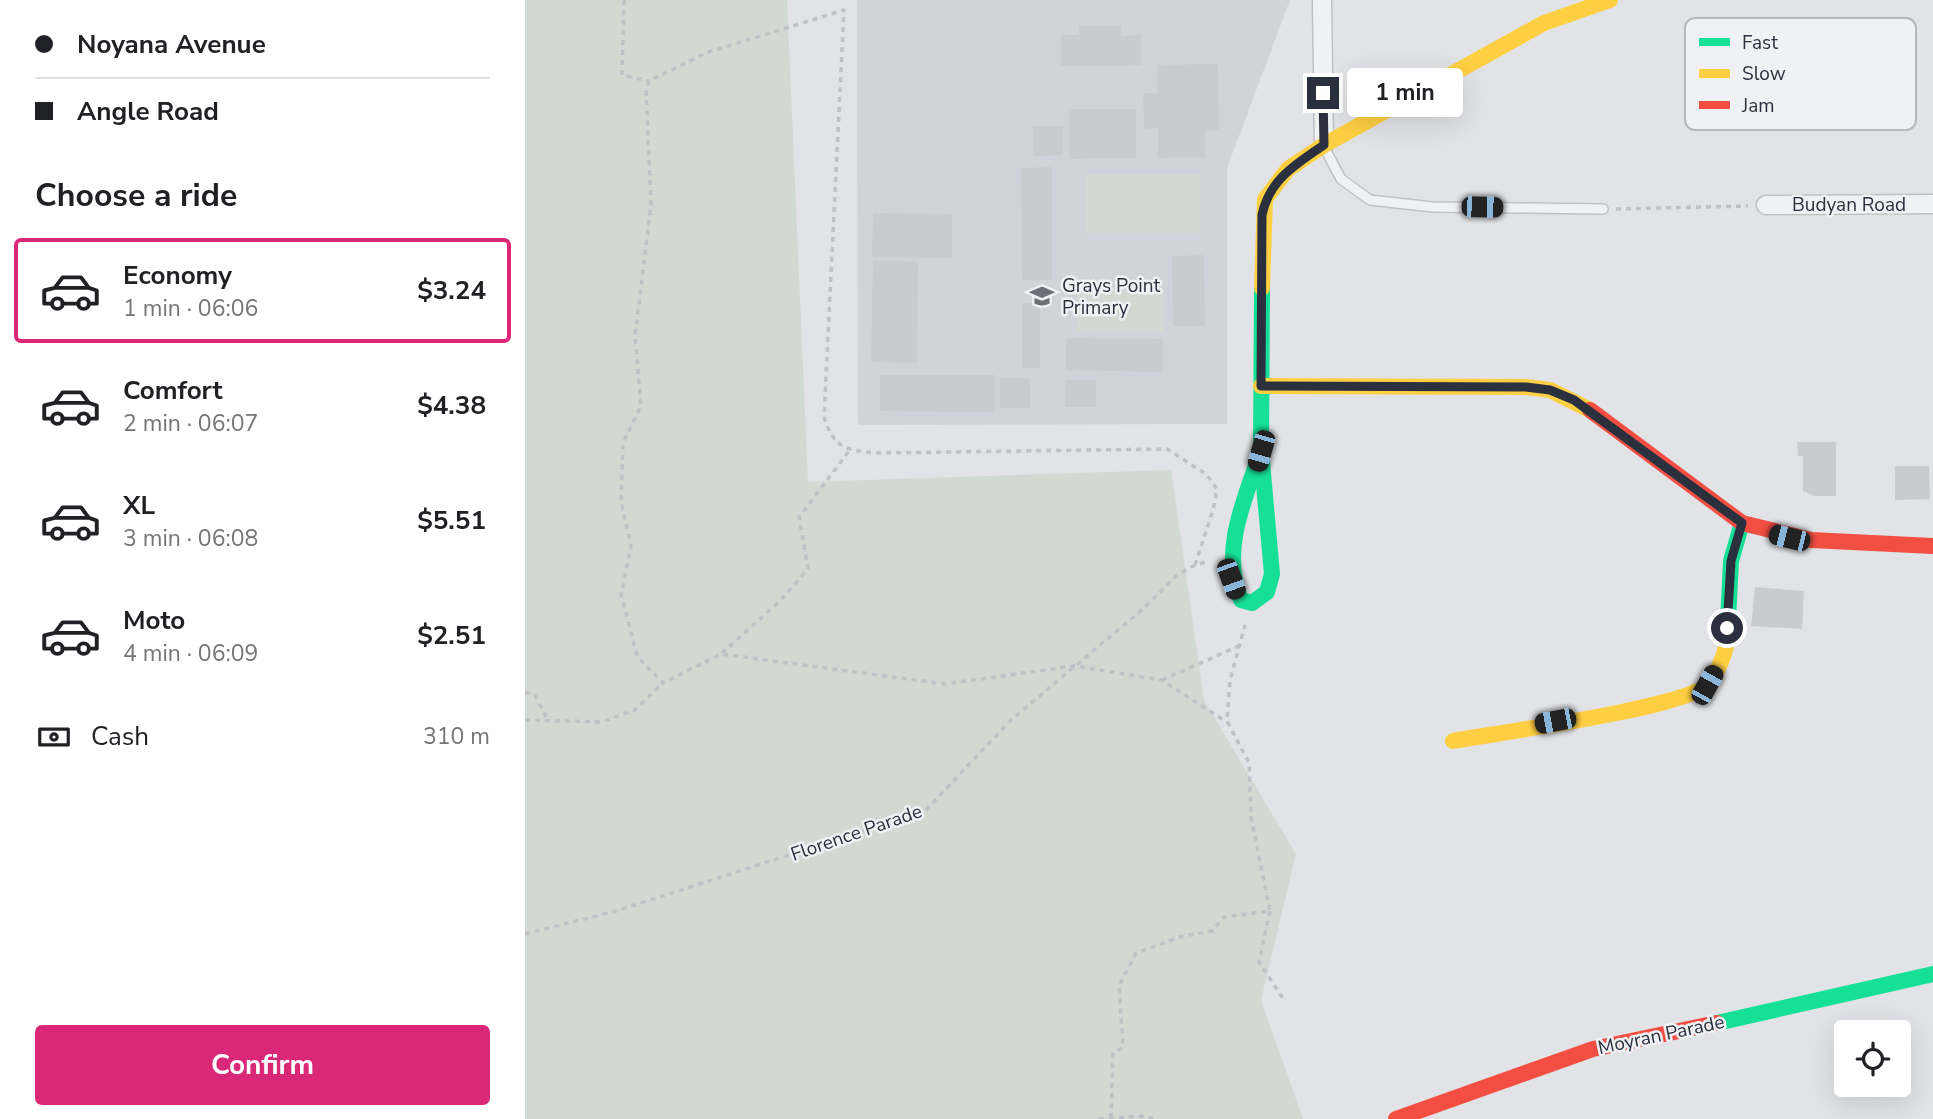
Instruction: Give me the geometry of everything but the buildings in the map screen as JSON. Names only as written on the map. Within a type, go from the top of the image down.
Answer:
[{"type":"street","points":[[1322,0],[1324,145]]},
{"type":"street","points":[[1261,451],[1229,560],[1236,593],[1241,600],[1252,603],[1261,599],[1272,586],[1261,451],[1262,215],[1265,199],[1288,169],[1324,145],[1545,23],[1611,0]]},
{"type":"street","name":"Budyan Road","points":[[1766,205],[1933,204]]},
{"type":"street","points":[[1261,386],[1526,387],[1550,390],[1593,412],[1742,523],[1789,538],[1933,547]]},
{"type":"street","points":[[1453,741],[1672,702],[1707,685],[1726,650],[1731,561],[1742,523]]},
{"type":"street","name":"Moyran Parade","points":[[1396,1119],[1594,1049],[1873,990],[1933,974]]},
{"type":"lane","points":[[1324,145],[1341,180],[1370,200],[1433,207],[1603,209]]},
{"type":"path","points":[[624,0],[622,75],[649,80],[706,52],[844,10],[824,417],[831,438],[849,451],[1167,449],[1206,474],[1217,489],[1195,565]]},
{"type":"path","points":[[649,80],[646,89],[650,205],[635,336],[642,406],[623,443],[621,501],[631,547],[621,594],[637,656],[663,682]]},
{"type":"path","points":[[1603,209],[1713,209],[1766,205]]},
{"type":"path","points":[[525,720],[601,722],[635,710],[663,682],[721,654],[780,601],[808,569],[799,517],[849,451]]},
{"type":"path","name":"Florence Parade","points":[[525,934],[617,911],[925,811],[1011,720],[1143,608],[1177,575],[1195,565],[1229,560]]},
{"type":"path","points":[[1252,603],[1230,680],[1228,723],[1249,764],[1251,817],[1270,911],[1259,962],[1284,1000]]},
{"type":"path","points":[[1162,680],[1239,646]]},
{"type":"path","points":[[721,654],[945,684],[1074,666],[1162,680],[1228,723]]},
{"type":"path","points":[[525,692],[535,695],[548,721]]},
{"type":"path","points":[[1111,1118],[1114,1054],[1123,1047],[1119,986],[1136,953],[1182,936],[1212,932],[1224,917],[1270,911]]},
{"type":"path","points":[[1100,1119],[1141,1116],[1155,1119]]},
{"type":"shaded area","points":[[525,0],[787,0],[808,482],[1171,470],[1204,700],[1296,854],[1261,1000],[1303,1119],[525,1119]]},
{"type":"shaded area","name":"Grays Point Primary","points":[[857,0],[1290,0],[1227,168],[1227,424],[858,425]]},
{"type":"shaded area","points":[[1085,174],[1200,174],[1200,233],[1085,233]]},
{"type":"shaded area","points":[[1077,288],[1164,289],[1163,332],[1077,331]]},
{"type":"traffic: fast","points":[[1261,451],[1242,506],[1234,544],[1235,581],[1241,600],[1252,603],[1267,592],[1272,574],[1261,451],[1262,288]]},
{"type":"traffic: fast","points":[[1727,640],[1731,561],[1742,523]]},
{"type":"traffic: fast","points":[[1717,1023],[1933,974]]},
{"type":"traffic: slow","points":[[1262,288],[1265,199],[1288,169],[1324,145],[1544,23],[1610,0]]},
{"type":"traffic: slow","points":[[1261,386],[1526,387],[1550,390],[1590,410]]},
{"type":"traffic: slow","points":[[1453,741],[1629,710],[1692,693],[1711,680],[1723,657],[1727,640]]},
{"type":"traffic: jam","points":[[1590,410],[1742,523],[1811,540],[1933,546]]},
{"type":"traffic: jam","points":[[1396,1119],[1593,1049],[1717,1023]]},
{"type":"place","name":"Grays Point Primary","points":[[1042,296]]},
{"type":"route","points":[[1323,93],[1324,145],[1288,169],[1265,199],[1262,215],[1261,386],[1526,387],[1550,390],[1574,400],[1742,523],[1731,561],[1727,628]]}]
